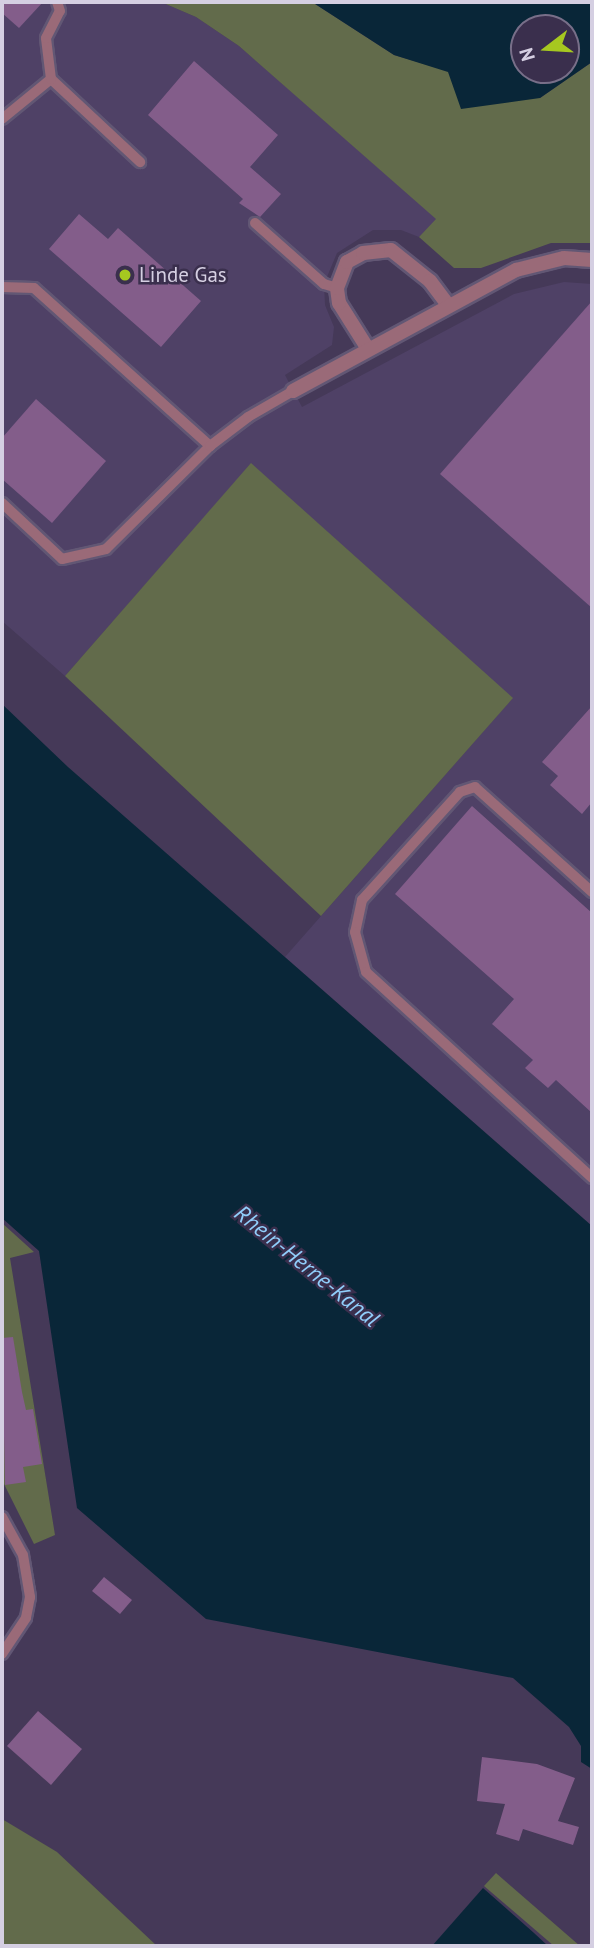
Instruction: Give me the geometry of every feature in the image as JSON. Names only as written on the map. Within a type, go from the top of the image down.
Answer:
[{"type":"street","points":[[368,349],[339,303],[337,288],[347,262],[363,253],[391,250],[430,281],[447,305]]},
{"type":"street","points":[[293,391],[447,305],[516,270],[564,258],[592,260]]},
{"type":"lane","points":[[57,2],[60,10],[46,38],[51,79],[140,162]]},
{"type":"lane","points":[[2,119],[51,79]]},
{"type":"lane","points":[[255,223],[324,284],[337,288]]},
{"type":"lane","points":[[2,287],[34,288],[210,446]]},
{"type":"lane","points":[[2,503],[62,559],[106,549],[210,446],[293,391]]},
{"type":"lane","points":[[592,892],[475,787],[460,792],[362,900],[355,932],[366,972],[592,1178]]},
{"type":"lane","points":[[2,1517],[23,1555],[30,1597],[26,1618],[2,1654]]},
{"type":"shaded area","points":[[2,2],[161,2],[196,17],[239,46],[437,219],[419,237],[401,230],[373,230],[337,253],[324,284],[325,305],[334,327],[332,345],[285,375],[302,407],[514,294],[564,282],[592,284],[592,1226],[285,957],[512,699],[251,464],[65,676],[2,621]]},
{"type":"green space","points":[[161,2],[312,2],[394,55],[540,98],[560,84],[580,84],[580,70],[592,62],[592,243],[551,243],[481,268],[454,268],[419,237],[436,219],[239,46],[196,17]]},
{"type":"green space","points":[[251,463],[513,698],[321,916],[65,676]]},
{"type":"green space","points":[[2,1223],[34,1252],[10,1258],[55,1535],[34,1544],[2,1480]]},
{"type":"green space","points":[[2,1819],[57,1852],[157,1946],[2,1946]]},
{"type":"green space","points":[[496,1873],[580,1946],[554,1946],[484,1886]]},
{"type":"water","points":[[312,2],[592,2],[592,62],[580,70],[580,14],[510,14],[510,84],[560,84],[540,98],[461,109],[448,72],[394,55]]},
{"type":"water","name":"Rhein-Herne-Kanal","points":[[2,704],[68,767],[592,1226],[592,1769],[581,1762],[581,1746],[569,1727],[513,1678],[206,1619],[77,1508],[39,1251],[2,1218]]},
{"type":"water","points":[[483,1888],[534,1933],[548,1946],[432,1946]]},
{"type":"building","points":[[2,2],[43,2],[19,28],[2,13]]},
{"type":"building","points":[[194,61],[278,135],[250,167],[281,194],[260,217],[239,203],[243,199],[148,115]]},
{"type":"building","name":"Linde Gas","points":[[79,214],[108,239],[118,228],[201,301],[161,347],[49,249]]},
{"type":"building","points":[[592,301],[592,608],[440,474]]},
{"type":"building","points":[[36,399],[106,461],[52,523],[2,479],[2,438]]},
{"type":"building","points":[[592,706],[592,802],[582,814],[550,785],[558,776],[542,762]]},
{"type":"building","points":[[472,806],[592,913],[592,1113],[556,1080],[548,1088],[525,1068],[533,1060],[492,1024],[514,999],[395,894]]},
{"type":"building","points":[[13,1337],[26,1410],[33,1409],[42,1464],[23,1467],[26,1482],[5,1485],[2,1338]]},
{"type":"building","points":[[104,1577],[132,1600],[120,1614],[92,1591]]},
{"type":"building","points":[[38,1711],[82,1749],[51,1785],[7,1746]]},
{"type":"building","points":[[482,1757],[537,1764],[575,1778],[558,1821],[579,1827],[573,1845],[523,1829],[519,1841],[496,1834],[505,1804],[477,1801]]},
{"type":"place","name":"Linde Gas","points":[[125,275]]}]
